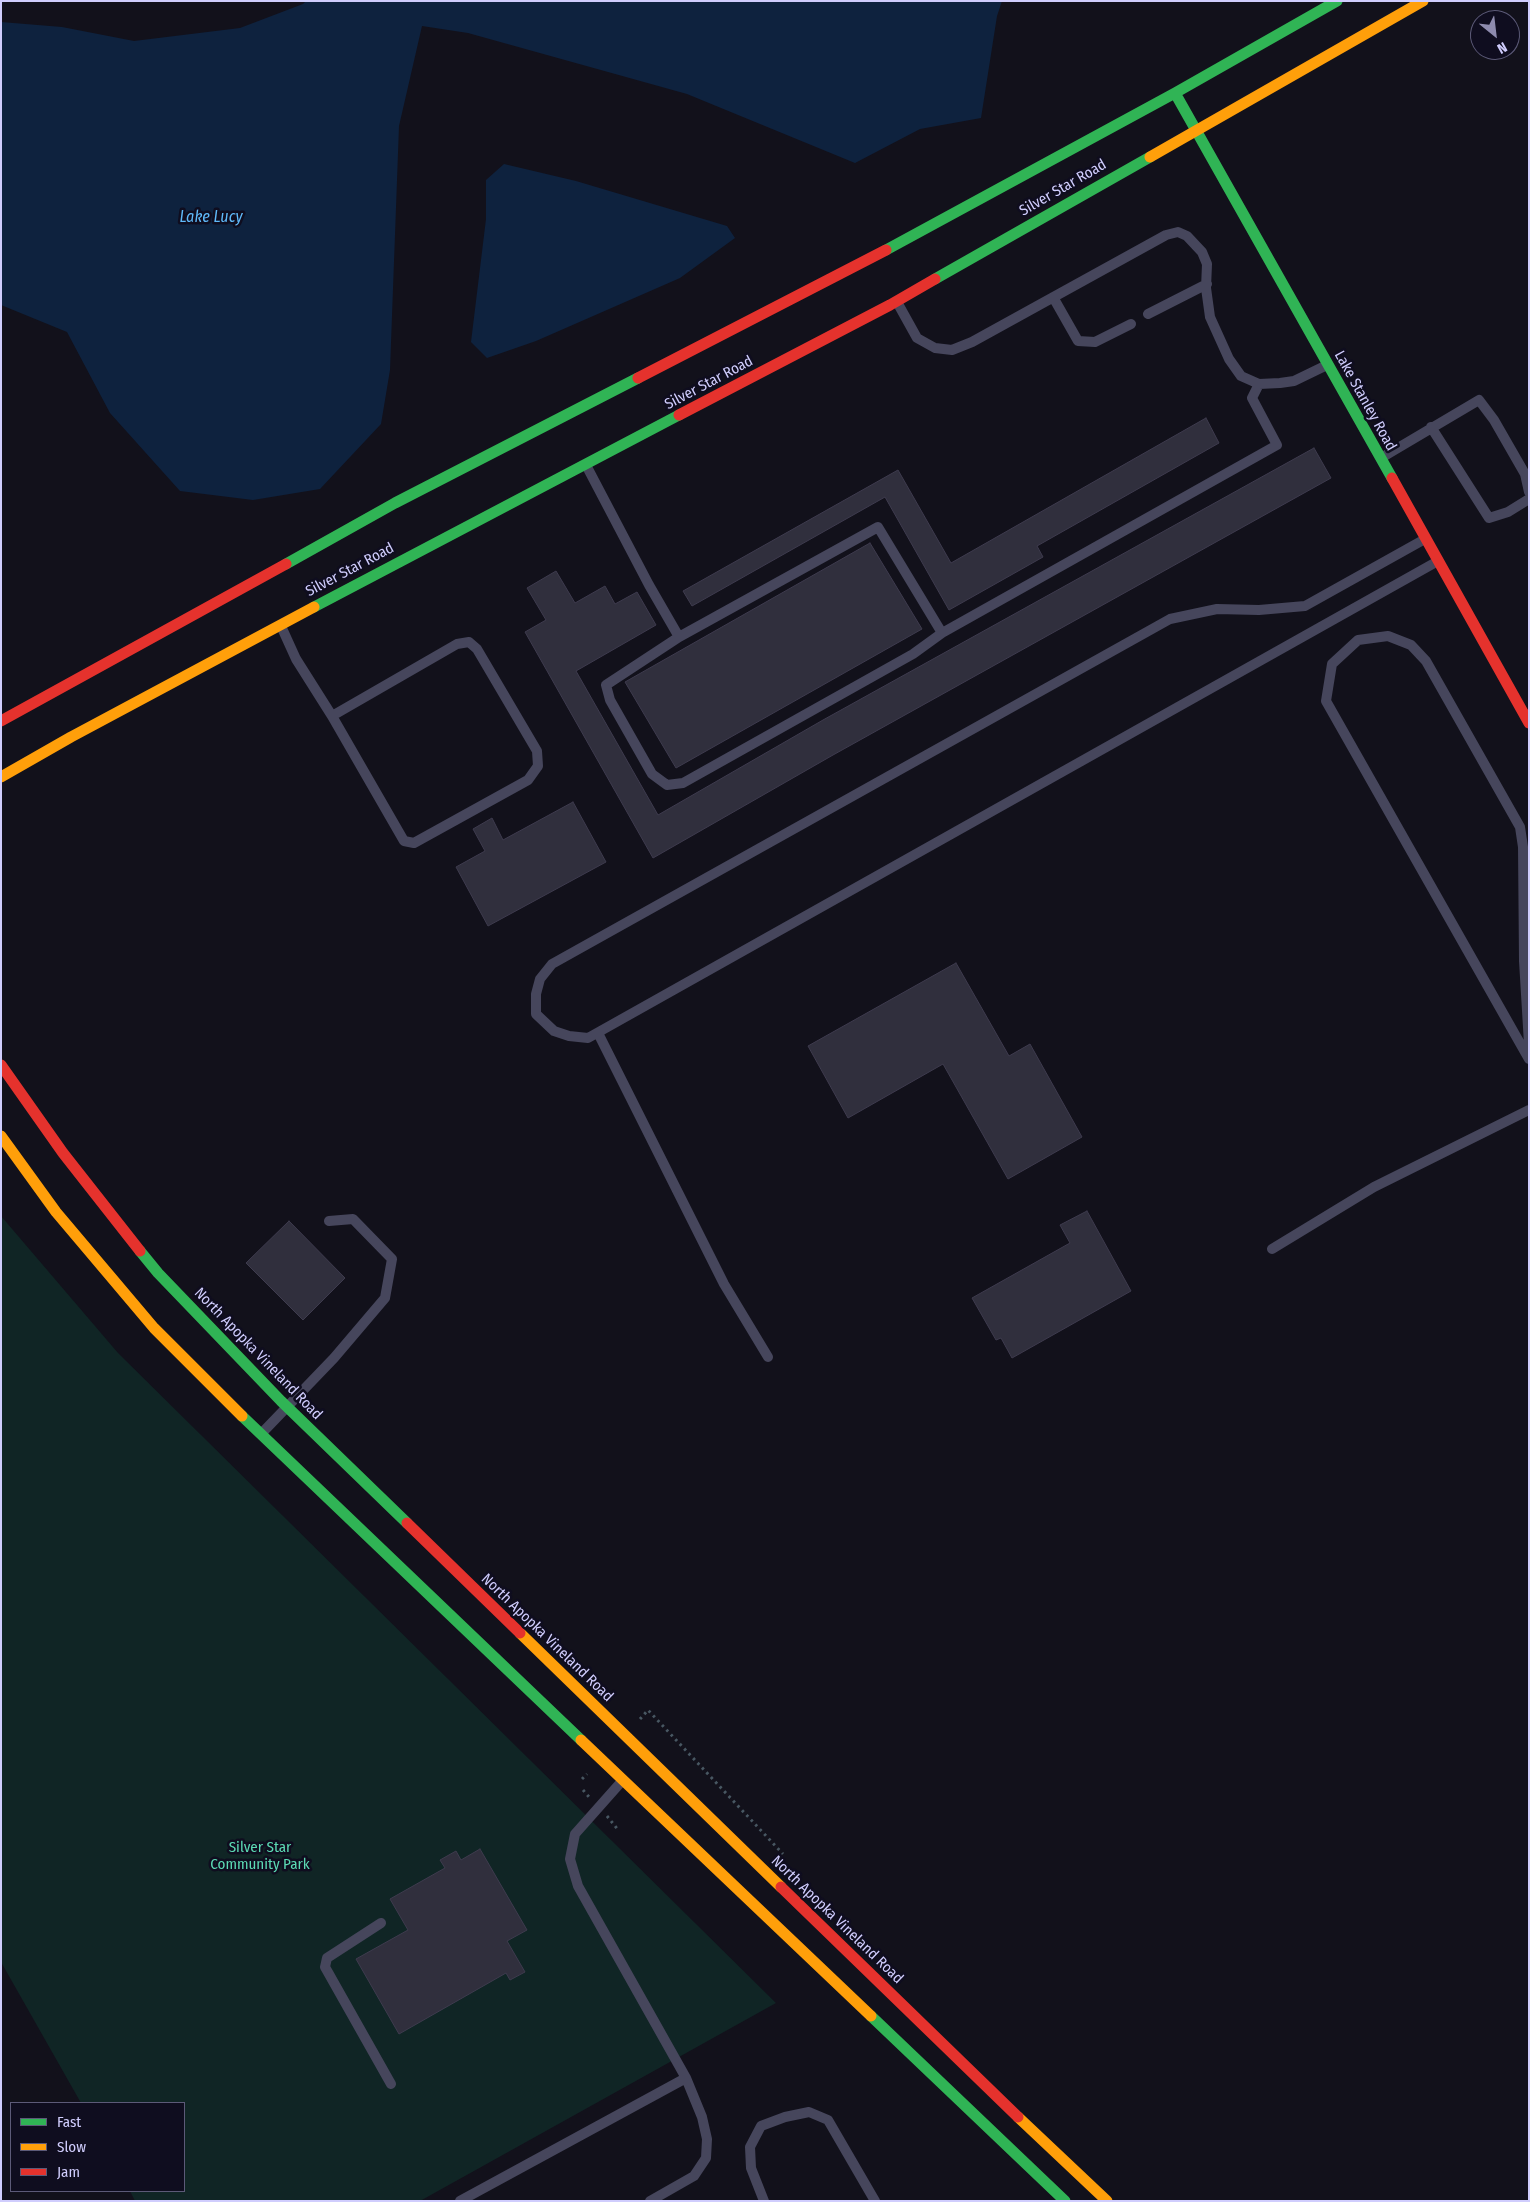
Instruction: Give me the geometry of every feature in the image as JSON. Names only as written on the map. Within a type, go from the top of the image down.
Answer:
[{"type":"main road","name":"Silver Star Road","points":[[1,721],[395,503],[841,274],[1175,93],[1337,1]]},
{"type":"main road","name":"Silver Star Road","points":[[1,777],[71,737],[280,625],[897,301],[1422,1]]},
{"type":"main road","name":"Lake Stanley Road","points":[[1175,93],[1529,723]]},
{"type":"main road","name":"North Apopka Vineland Road","points":[[1,1065],[63,1153],[158,1273],[288,1407],[1107,2201]]},
{"type":"main road","points":[[1,1136],[56,1212],[154,1328],[260,1435],[1065,2201]]},
{"type":"lane","points":[[897,301],[917,338],[935,348],[952,350],[972,342],[1166,235],[1178,232],[1187,236],[1202,252],[1207,264],[1210,316],[1229,359],[1241,376],[1259,384],[1294,381],[1328,365]]},
{"type":"lane","points":[[1148,314],[1207,284]]},
{"type":"lane","points":[[1053,297],[1078,341],[1094,342],[1131,324]]},
{"type":"lane","points":[[942,633],[878,527],[680,637],[606,684],[610,700],[652,774],[667,785],[683,783],[914,654],[942,633],[1277,445],[1252,398],[1259,384]]},
{"type":"lane","points":[[1380,458],[1479,400],[1494,420],[1524,474],[1529,492]]},
{"type":"lane","points":[[1431,427],[1489,518],[1508,512],[1529,499]]},
{"type":"lane","points":[[586,464],[649,585],[680,637]]},
{"type":"lane","points":[[1426,539],[1305,606],[1260,610],[1217,609],[1170,618],[552,964],[540,980],[536,994],[536,1014],[554,1031],[569,1036],[588,1038],[598,1033],[1438,561]]},
{"type":"lane","points":[[280,625],[296,659],[332,716],[404,841],[414,844],[528,780],[538,766],[538,751],[477,650],[469,642],[457,644],[332,716]]},
{"type":"lane","points":[[1529,1044],[1524,961],[1523,847],[1520,827],[1426,661],[1411,645],[1388,636],[1358,640],[1332,664],[1326,701],[1529,1059]]},
{"type":"lane","points":[[598,1033],[724,1284],[768,1357]]},
{"type":"lane","points":[[1272,1249],[1374,1187],[1529,1110]]},
{"type":"lane","points":[[260,1435],[334,1358],[385,1298],[392,1259],[353,1219],[329,1221]]},
{"type":"lane","points":[[622,1780],[575,1834],[570,1859],[578,1886],[686,2078],[702,2117],[707,2139],[706,2158],[694,2176],[650,2201]]},
{"type":"lane","points":[[381,1923],[327,1958],[325,1967],[391,2084]]},
{"type":"lane","points":[[460,2201],[686,2078]]},
{"type":"lane","points":[[764,2201],[751,2168],[750,2147],[761,2126],[785,2117],[809,2112],[828,2120],[875,2201]]},
{"type":"path","points":[[638,1720],[648,1710],[784,1855]]},
{"type":"green space","name":"Silver Star Community Park","points":[[1,1216],[118,1353],[776,2003],[420,2201],[135,2201],[130,2192],[185,2192],[185,2102],[80,2102],[1,1962]]},
{"type":"water","name":"Lake Lucy","points":[[306,1],[1002,1],[997,16],[981,118],[920,129],[855,163],[687,94],[468,33],[422,26],[399,126],[390,370],[381,424],[320,489],[253,500],[180,491],[110,413],[67,332],[1,305],[1,22],[62,27],[134,41],[240,28],[303,4]]},
{"type":"water","points":[[504,164],[576,181],[727,226],[735,238],[680,278],[536,341],[487,358],[471,342],[486,219],[486,180]]},
{"type":"building","points":[[1206,418],[1219,443],[1037,546],[1043,557],[949,610],[885,497],[692,606],[683,591],[898,470],[951,563]]},
{"type":"building","points":[[1314,448],[1331,478],[833,755],[653,858],[525,632],[546,620],[527,588],[556,571],[575,603],[605,586],[615,604],[637,592],[656,625],[576,671],[658,815],[823,720]]},
{"type":"building","points":[[870,543],[922,629],[676,768],[625,682]]},
{"type":"building","points":[[573,802],[606,862],[488,926],[456,867],[485,851],[473,829],[492,818],[503,840]]},
{"type":"building","points":[[956,963],[1009,1056],[1030,1044],[1082,1137],[1008,1179],[943,1064],[848,1118],[808,1046]]},
{"type":"building","points":[[1087,1211],[1131,1291],[1012,1358],[1001,1338],[996,1340],[972,1298],[1070,1243],[1060,1225]]},
{"type":"building","points":[[289,1221],[345,1278],[303,1320],[246,1263]]},
{"type":"building","points":[[480,1849],[527,1930],[507,1941],[525,1972],[510,1980],[506,1973],[399,2034],[356,1959],[408,1930],[390,1899],[445,1868],[440,1860],[456,1851],[461,1860]]},
{"type":"traffic: fast","points":[[886,250],[1175,93],[1337,1]]},
{"type":"traffic: fast","points":[[1175,93],[1392,478]]},
{"type":"traffic: fast","points":[[935,279],[1150,157]]},
{"type":"traffic: fast","points":[[286,564],[395,503],[638,378]]},
{"type":"traffic: fast","points":[[314,607],[679,415]]},
{"type":"traffic: fast","points":[[140,1251],[158,1273],[281,1401],[407,1523]]},
{"type":"traffic: fast","points":[[242,1416],[581,1740]]},
{"type":"traffic: fast","points":[[871,2016],[1065,2201]]},
{"type":"traffic: slow","points":[[1150,157],[1423,1]]},
{"type":"traffic: slow","points":[[1,777],[71,737],[314,607]]},
{"type":"traffic: slow","points":[[1,1136],[56,1212],[154,1328],[242,1416]]},
{"type":"traffic: slow","points":[[520,1633],[781,1887]]},
{"type":"traffic: slow","points":[[581,1740],[871,2016]]},
{"type":"traffic: slow","points":[[1018,2117],[1107,2201]]},
{"type":"traffic: jam","points":[[638,378],[886,250]]},
{"type":"traffic: jam","points":[[679,415],[890,305],[935,279]]},
{"type":"traffic: jam","points":[[1392,478],[1529,723]]},
{"type":"traffic: jam","points":[[1,721],[286,564]]},
{"type":"traffic: jam","points":[[1,1065],[63,1153],[140,1251]]},
{"type":"traffic: jam","points":[[407,1523],[520,1633]]},
{"type":"traffic: jam","points":[[781,1887],[1018,2117]]}]
